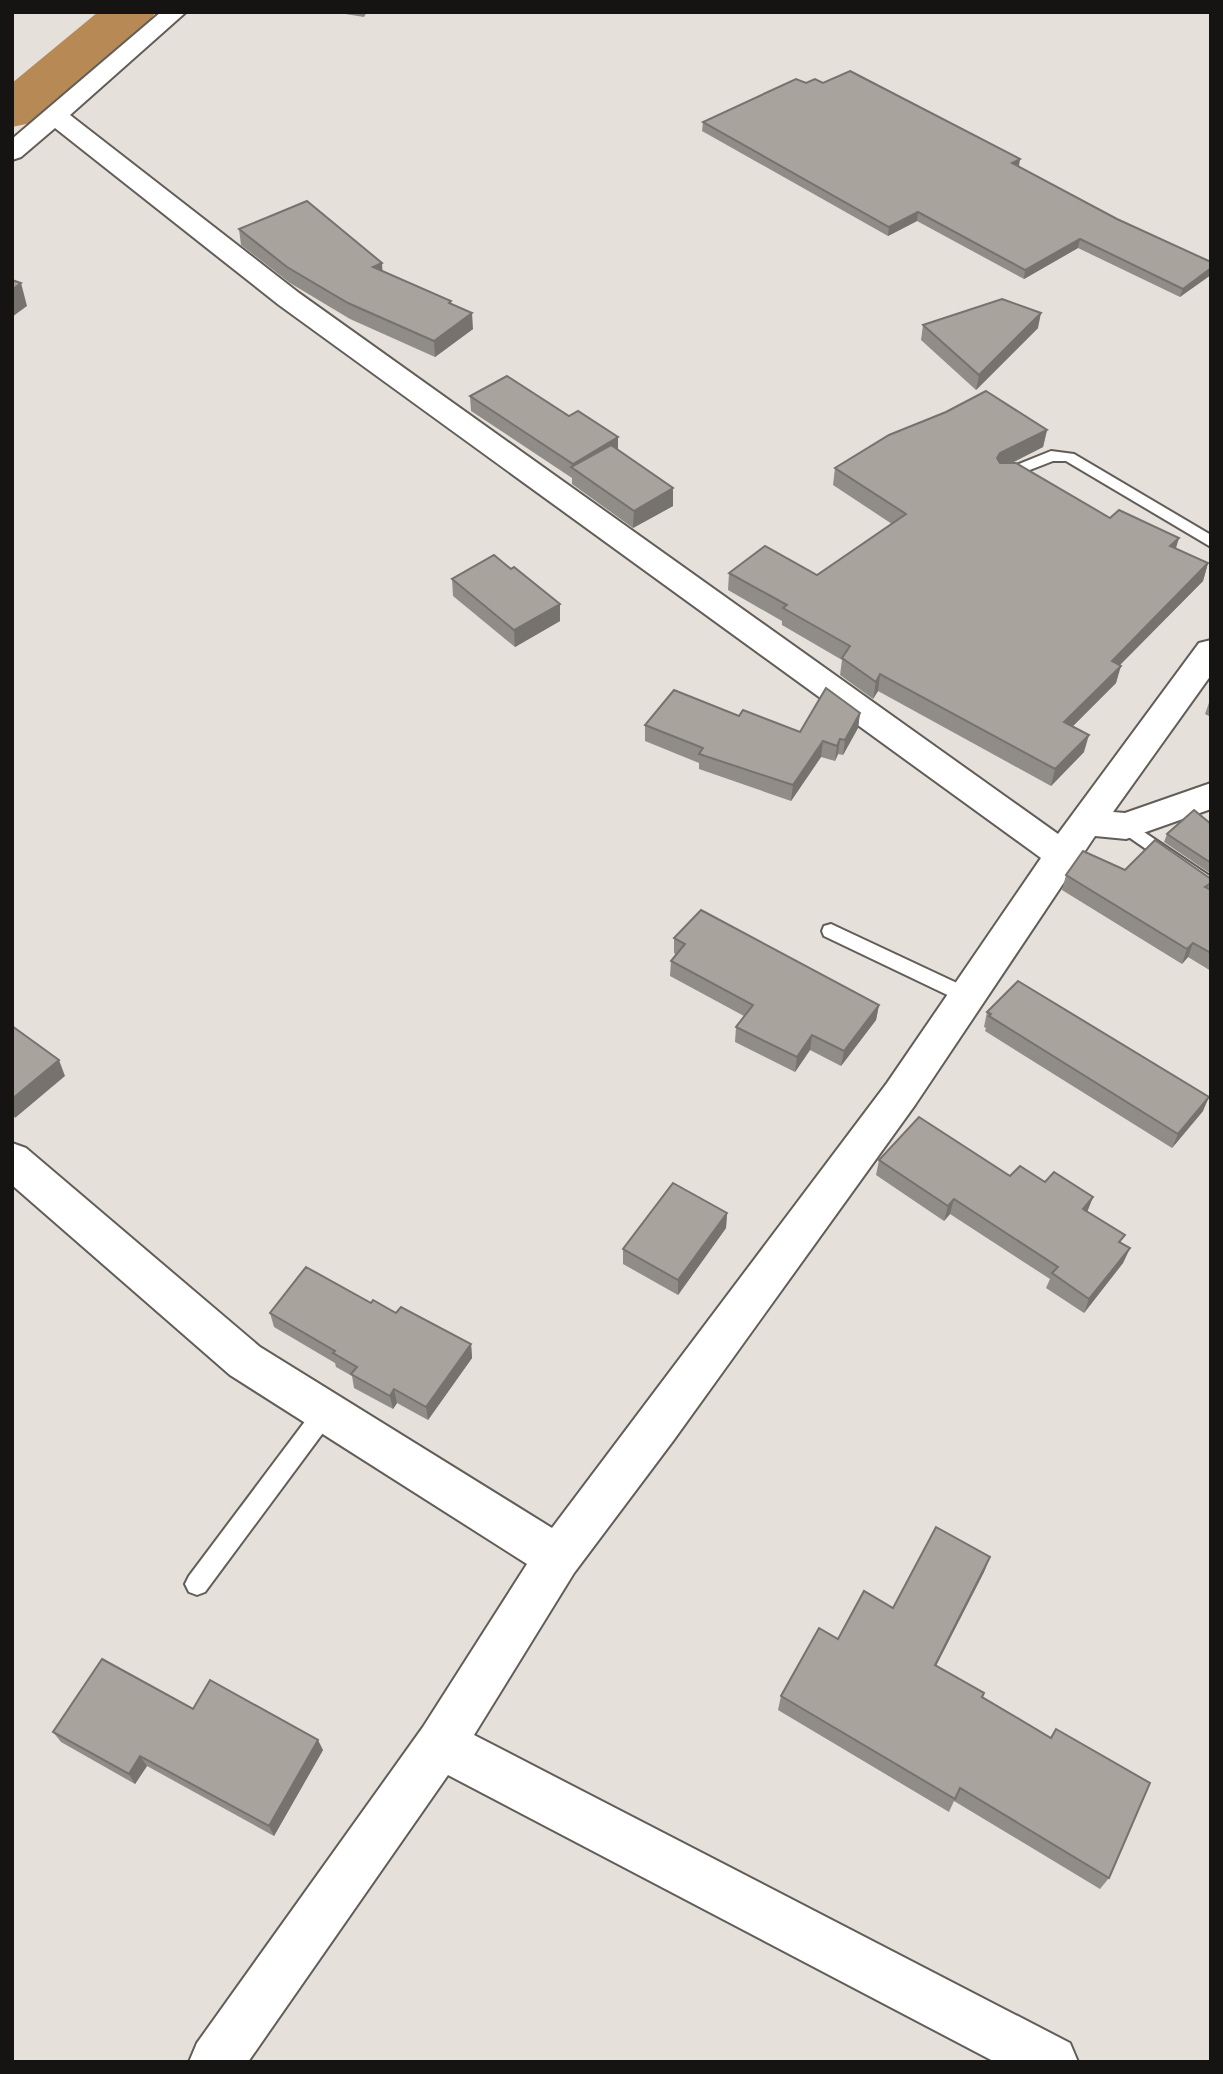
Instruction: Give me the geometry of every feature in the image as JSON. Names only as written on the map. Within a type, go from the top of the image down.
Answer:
[{"type":"street","points":[[12,152],[175,12]]},
{"type":"street","points":[[55,116],[289,299],[1062,855]]},
{"type":"street","points":[[1106,824],[1211,651]]},
{"type":"street","points":[[216,2062],[440,1744],[558,1557],[666,1416],[868,1138],[1062,855],[1106,824],[1211,796]]},
{"type":"street","points":[[12,1160],[245,1361],[558,1557]]},
{"type":"street","points":[[440,1744],[1051,2062]]},
{"type":"lane","points":[[1050,442],[1069,457],[1087,465],[1211,542]]},
{"type":"lane","points":[[1004,475],[1051,456],[1069,457]]},
{"type":"lane","points":[[1106,824],[1211,887]]},
{"type":"lane","points":[[831,931],[967,996]]},
{"type":"lane","points":[[197,1584],[326,1411]]},
{"type":"building","points":[[850,71],[1020,159],[1012,163],[1117,219],[1211,262],[1211,268],[1183,289],[1080,239],[1025,270],[918,212],[889,227],[703,122],[796,79],[806,83],[815,79],[823,83]]},
{"type":"building","points":[[307,201],[382,263],[373,267],[472,313],[434,341],[348,303],[287,267],[239,229]]},
{"type":"building","points":[[12,280],[21,283],[12,290]]},
{"type":"building","points":[[1002,299],[1041,313],[979,375],[923,325]]},
{"type":"building","points":[[507,376],[569,416],[578,411],[618,437],[573,464],[470,396]]},
{"type":"building","points":[[986,391],[1047,430],[1000,453],[997,458],[1000,463],[1016,463],[1110,518],[1119,510],[1179,538],[1170,546],[1208,563],[1112,661],[1121,666],[1064,722],[1089,735],[1055,769],[880,674],[876,682],[842,658],[850,646],[783,608],[787,605],[729,573],[765,546],[817,575],[906,514],[835,468],[889,435],[946,412]]},
{"type":"building","points":[[611,445],[673,488],[634,511],[571,467]]},
{"type":"building","points":[[494,555],[511,569],[514,567],[560,604],[514,630],[452,579]]},
{"type":"building","points":[[826,688],[860,713],[845,740],[840,739],[837,746],[823,741],[793,785],[699,754],[703,748],[645,725],[674,690],[739,716],[743,710],[800,732]]},
{"type":"building","points":[[1194,810],[1211,824],[1211,863],[1167,834]]},
{"type":"building","points":[[1155,840],[1211,879],[1211,883],[1205,887],[1211,890],[1211,953],[1193,943],[1187,949],[1066,875],[1083,851],[1125,870]]},
{"type":"building","points":[[701,910],[879,1005],[844,1051],[812,1035],[797,1057],[736,1027],[753,1005],[671,961],[685,944],[674,938]]},
{"type":"building","points":[[1018,981],[1209,1097],[1178,1134],[989,1016],[991,1014],[987,1012]]},
{"type":"building","points":[[12,1026],[59,1060],[12,1099]]},
{"type":"building","points":[[919,1117],[1010,1176],[1020,1166],[1045,1182],[1054,1172],[1093,1197],[1083,1209],[1125,1235],[1119,1242],[1130,1248],[1089,1299],[1052,1273],[1058,1267],[954,1199],[948,1206],[879,1160]]},
{"type":"building","points":[[673,1183],[727,1213],[678,1280],[623,1249]]},
{"type":"building","points":[[306,1267],[371,1303],[373,1300],[396,1313],[401,1307],[471,1344],[426,1407],[394,1389],[390,1396],[351,1374],[357,1367],[270,1313]]},
{"type":"building","points":[[936,1527],[990,1557],[935,1665],[984,1693],[982,1697],[1051,1738],[1056,1729],[1150,1783],[1109,1878],[960,1788],[955,1799],[781,1696],[819,1628],[838,1639],[864,1591],[893,1608]]},
{"type":"building","points":[[102,1659],[193,1709],[210,1680],[318,1740],[269,1826],[140,1756],[129,1774],[53,1732]]},
{"type":"waterway","points":[[12,111],[130,12]]}]
